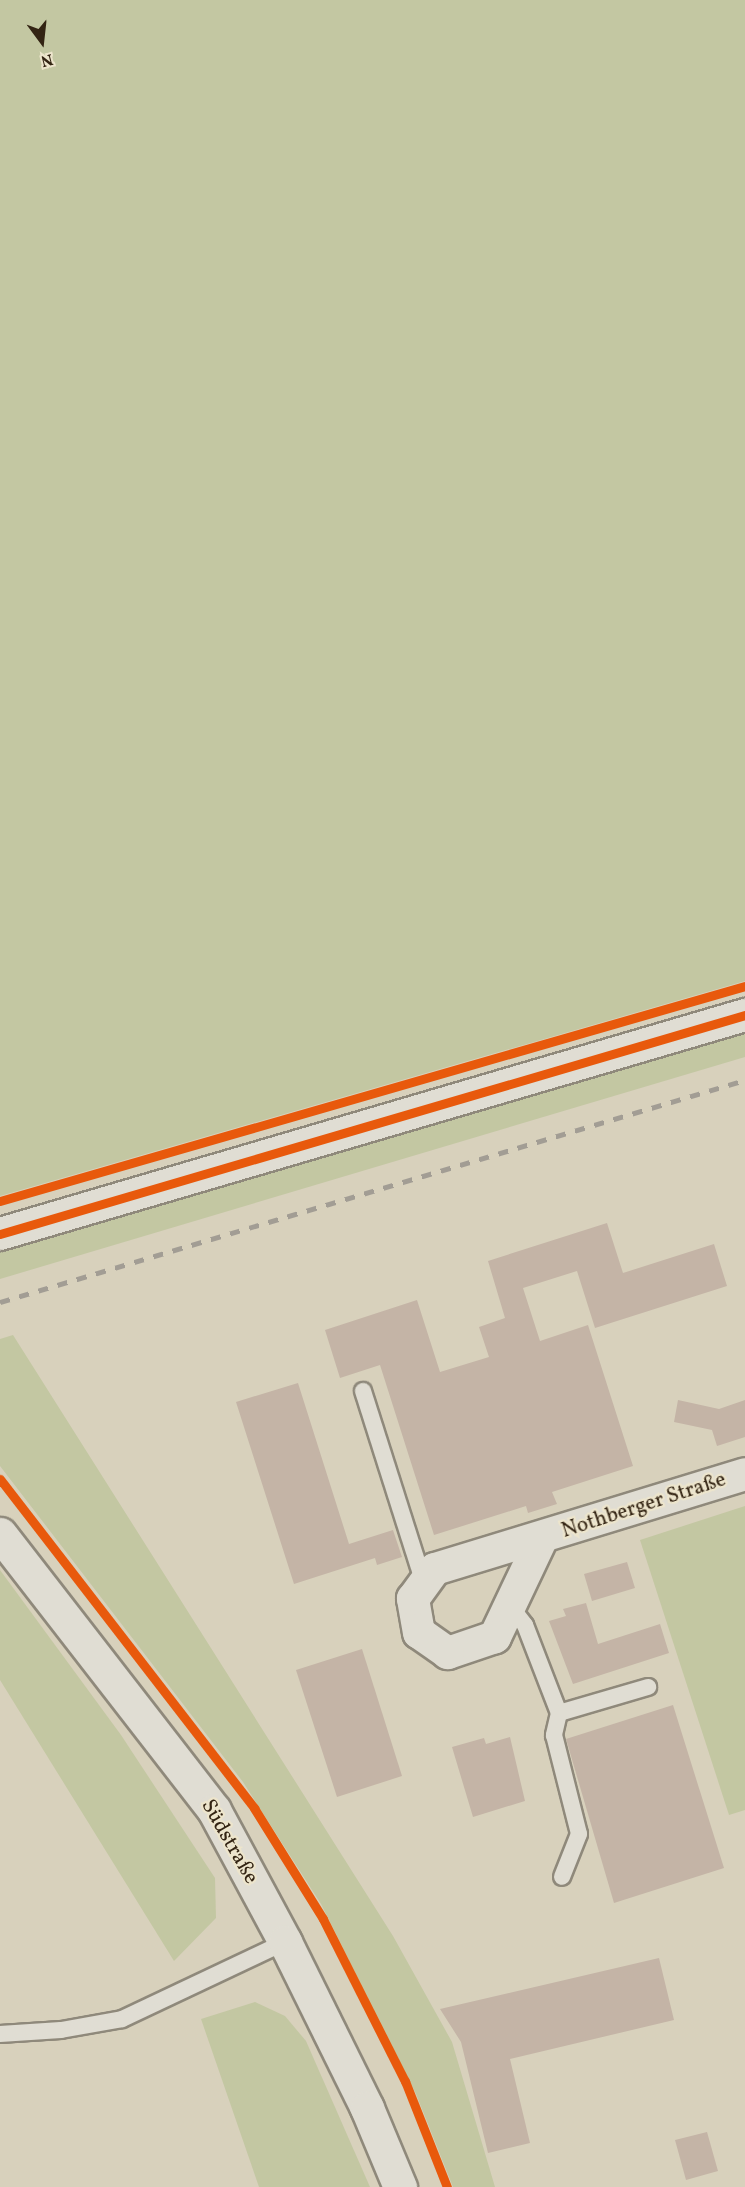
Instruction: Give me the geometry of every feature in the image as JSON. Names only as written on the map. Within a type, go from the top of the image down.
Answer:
[{"type":"main road","name":"Südstraße","points":[[0,1534],[214,1810],[285,1942],[367,2108],[400,2187]]},
{"type":"street","points":[[0,1234],[745,1015]]},
{"type":"street","name":"Nothberger Straße","points":[[543,1538],[495,1636],[448,1653],[418,1633],[413,1599],[435,1569],[543,1538],[745,1474]]},
{"type":"lane","points":[[363,1392],[424,1583]]},
{"type":"lane","points":[[511,1607],[525,1625],[559,1713],[554,1735],[579,1834],[562,1877]]},
{"type":"lane","points":[[559,1713],[648,1687]]},
{"type":"lane","points":[[0,2034],[61,2030],[122,2019],[285,1942]]},
{"type":"green space","points":[[0,0],[745,0],[745,981],[0,1196]]},
{"type":"green space","points":[[745,1031],[745,1057],[0,1279],[0,1249]]},
{"type":"green space","points":[[13,1335],[393,1936],[452,2042],[495,2187],[453,2187],[416,2094],[321,1904],[243,1782],[0,1466],[0,1339]]},
{"type":"green space","points":[[745,1506],[745,1810],[729,1815],[640,1540]]},
{"type":"green space","points":[[0,1570],[121,1735],[215,1878],[216,1918],[174,1961],[0,1680]]},
{"type":"green space","points":[[255,2002],[285,2016],[306,2041],[370,2187],[259,2187],[201,2019]]},
{"type":"building","points":[[607,1223],[623,1273],[714,1244],[727,1286],[595,1328],[577,1271],[523,1288],[540,1341],[588,1325],[633,1466],[552,1492],[557,1504],[528,1513],[526,1506],[434,1535],[380,1365],[340,1378],[325,1330],[417,1300],[440,1372],[489,1357],[479,1327],[505,1318],[488,1261]]},
{"type":"building","points":[[298,1383],[349,1544],[393,1530],[402,1557],[377,1565],[375,1558],[294,1584],[236,1402]]},
{"type":"building","points":[[678,1400],[719,1409],[745,1400],[745,1437],[717,1446],[712,1430],[674,1422]]},
{"type":"building","points":[[627,1562],[635,1588],[592,1601],[584,1574]]},
{"type":"building","points":[[586,1603],[598,1644],[660,1624],[669,1653],[573,1684],[549,1621],[566,1616],[563,1609]]},
{"type":"building","points":[[362,1649],[402,1776],[337,1797],[296,1670]]},
{"type":"building","points":[[673,1705],[724,1868],[614,1903],[566,1739]]},
{"type":"building","points":[[510,1737],[525,1801],[473,1817],[452,1747],[484,1738],[486,1744]]},
{"type":"building","points":[[659,1958],[674,2020],[510,2059],[530,2143],[488,2153],[461,2042],[440,2009]]},
{"type":"building","points":[[707,2132],[718,2171],[686,2180],[675,2140]]},
{"type":"railway","points":[[0,1302],[745,1080]]},
{"type":"cycle path","points":[[0,1201],[745,986]]},
{"type":"cycle path","points":[[0,1234],[745,1015]]},
{"type":"cycle path","points":[[0,1479],[254,1808],[323,1919],[405,2081],[447,2187]]}]
